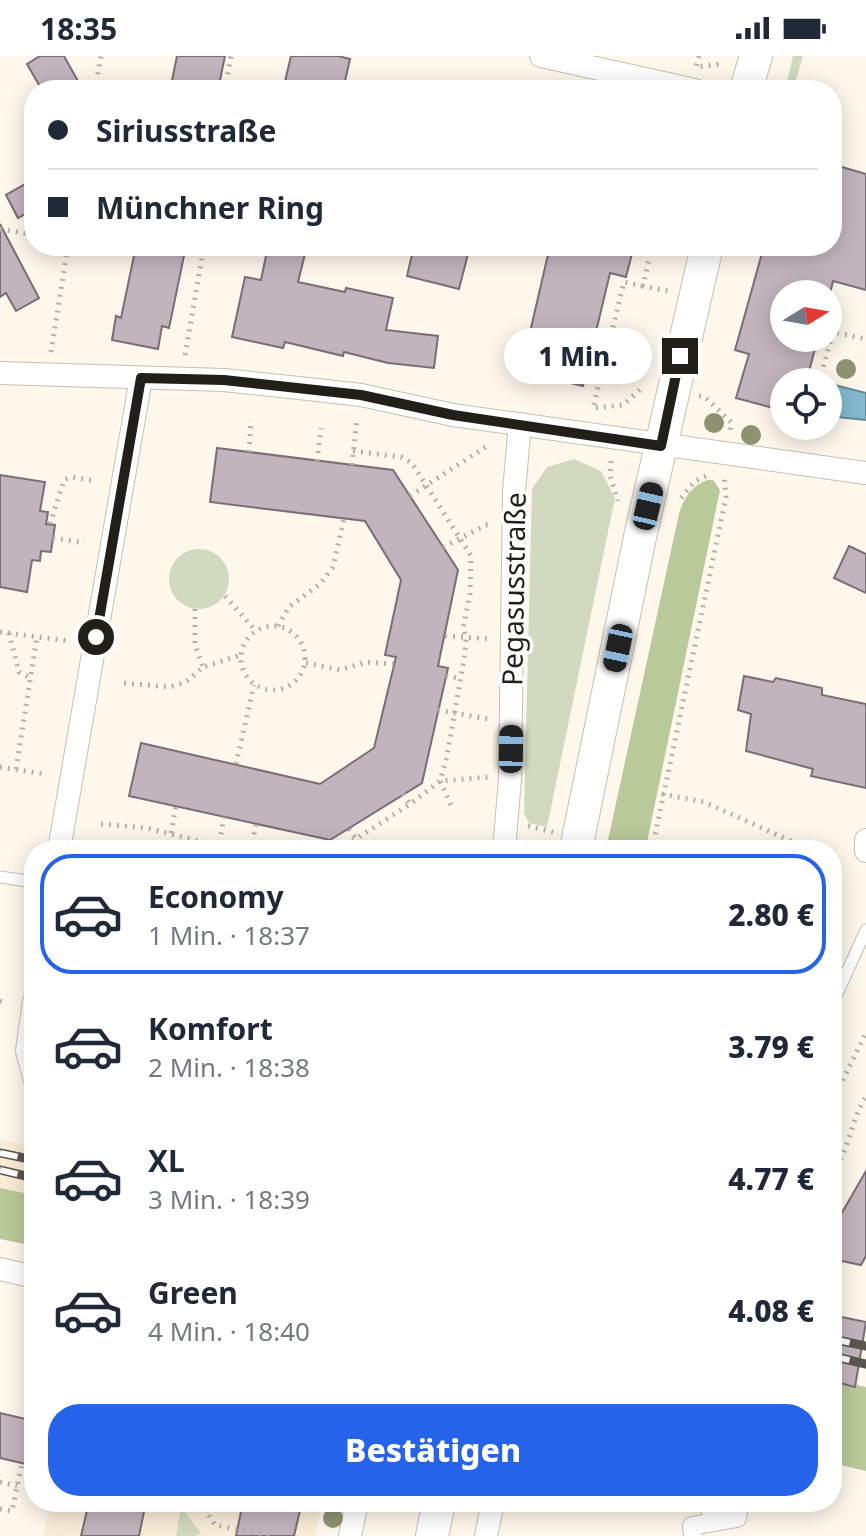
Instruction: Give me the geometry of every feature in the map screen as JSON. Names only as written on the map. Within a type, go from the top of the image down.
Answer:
[{"type":"main road","points":[[749,80],[756,56]]},
{"type":"main road","points":[[578,840],[661,446],[705,256]]},
{"type":"main road","points":[[432,1536],[437,1512]]},
{"type":"street","points":[[541,56],[650,80]]},
{"type":"street","points":[[0,373],[224,380],[361,395],[453,415],[661,446],[725,466],[866,473]]},
{"type":"street","points":[[61,840],[141,378]]},
{"type":"street","name":"Pegasusstraße","points":[[505,840],[510,779],[514,526],[520,424]]},
{"type":"street","points":[[866,840],[866,851]]},
{"type":"street","points":[[0,1269],[24,1275]]},
{"type":"street","points":[[350,1536],[355,1512]]},
{"type":"street","points":[[486,1536],[491,1512]]},
{"type":"street","points":[[693,1536],[692,1526],[737,1518],[738,1512]]},
{"type":"lane","points":[[0,877],[24,881]]},
{"type":"lane","points":[[842,983],[866,930]]},
{"type":"path","points":[[97,80],[101,56]]},
{"type":"path","points":[[227,80],[231,56]]},
{"type":"path","points":[[699,56],[696,67],[721,64]]},
{"type":"path","points":[[0,229],[24,233]]},
{"type":"path","points":[[46,376],[66,256]]},
{"type":"path","points":[[181,379],[202,256]]},
{"type":"path","points":[[643,286],[650,256]]},
{"type":"path","points":[[646,384],[623,405],[593,408],[624,282],[669,292]]},
{"type":"path","points":[[823,368],[833,332],[866,339]]},
{"type":"path","points":[[352,465],[361,395]]},
{"type":"path","points":[[705,397],[731,422]]},
{"type":"path","points":[[249,452],[251,420]]},
{"type":"path","points":[[410,496],[520,424]]},
{"type":"path","points":[[317,461],[321,428]]},
{"type":"path","points":[[353,451],[401,457],[412,463],[471,556],[461,679],[440,781],[451,805]]},
{"type":"path","points":[[654,840],[726,497],[725,466],[695,481],[679,503]]},
{"type":"path","points":[[610,476],[617,501]]},
{"type":"path","points":[[50,524],[64,480],[71,477],[95,481]]},
{"type":"path","points":[[278,626],[289,607],[320,584],[333,567],[344,518]]},
{"type":"path","points":[[443,547],[486,525],[514,526]]},
{"type":"path","points":[[53,538],[85,543]]},
{"type":"path","points":[[225,596],[256,631]]},
{"type":"path","points":[[195,609],[195,645],[203,667]]},
{"type":"path","points":[[278,626],[296,635],[306,652],[306,663],[302,674],[286,689],[275,691],[254,685],[246,676],[241,655],[243,646],[256,631],[278,626]]},
{"type":"path","points":[[0,632],[69,641]]},
{"type":"path","points":[[9,633],[19,672],[30,678]]},
{"type":"path","points":[[445,636],[513,639]]},
{"type":"path","points":[[16,769],[37,637]]},
{"type":"path","points":[[124,683],[170,687],[186,682],[203,667],[241,655]]},
{"type":"path","points":[[306,663],[340,670],[366,662],[394,664]]},
{"type":"path","points":[[446,676],[461,679]]},
{"type":"path","points":[[236,764],[254,685]]},
{"type":"path","points":[[438,710],[477,719],[511,720]]},
{"type":"path","points":[[0,767],[45,774]]},
{"type":"path","points":[[349,829],[356,839],[440,781],[481,777],[510,779]]},
{"type":"path","points":[[403,794],[410,804]]},
{"type":"path","points":[[662,794],[704,802],[789,840]]},
{"type":"path","points":[[171,833],[176,806]]},
{"type":"path","points":[[220,840],[224,817]]},
{"type":"path","points":[[101,824],[147,828],[193,840]]},
{"type":"path","points":[[253,840],[256,824]]},
{"type":"path","points":[[842,1082],[866,1033]]},
{"type":"path","points":[[842,1160],[860,1106],[866,1097]]},
{"type":"path","points":[[0,1509],[12,1511],[22,1463]]},
{"type":"path","points":[[0,1482],[17,1486]]},
{"type":"path","points":[[207,1512],[215,1525],[272,1536]]},
{"type":"shaded area","points":[[0,1139],[24,1145],[24,1193],[0,1188]]},
{"type":"shaded area","points":[[49,1512],[320,1512],[315,1536],[43,1536]]},
{"type":"green space","points":[[793,56],[803,56],[796,80],[787,80]]},
{"type":"green space","points":[[574,459],[601,471],[615,498],[547,827],[529,823],[524,813],[532,489],[547,467]]},
{"type":"green space","points":[[713,480],[720,490],[647,840],[608,840],[679,514],[683,502],[697,486]]},
{"type":"green space","points":[[199,549],[211,551],[220,558],[227,567],[227,591],[220,600],[211,607],[199,609],[187,607],[178,600],[171,591],[169,579],[171,567],[178,558],[187,551]]},
{"type":"green space","points":[[0,1188],[24,1193],[24,1244],[0,1239]]},
{"type":"green space","points":[[842,1382],[866,1387],[866,1471],[842,1465]]},
{"type":"green space","points":[[180,1512],[185,1512],[201,1533],[176,1536]]},
{"type":"water","points":[[842,387],[866,393],[866,420],[842,417]]},
{"type":"building","points":[[40,56],[64,56],[77,80],[36,80],[27,64]]},
{"type":"building","points":[[177,56],[225,56],[220,80],[172,80]]},
{"type":"building","points":[[291,56],[350,59],[345,80],[285,80]]},
{"type":"building","points":[[842,167],[866,174],[866,290],[842,283],[842,280],[770,280],[770,352],[814,352],[810,368],[770,368],[770,407],[736,398],[749,354],[735,350],[761,256],[842,256]]},
{"type":"building","points":[[24,185],[24,215],[18,218],[6,195]]},
{"type":"building","points":[[0,224],[39,298],[16,311],[6,293],[0,297]]},
{"type":"building","points":[[134,256],[184,256],[169,328],[162,326],[158,349],[112,340],[116,316],[121,318]]},
{"type":"building","points":[[266,256],[304,256],[298,282],[393,298],[386,330],[438,336],[434,368],[388,363],[344,352],[343,356],[285,342],[283,348],[232,337],[245,277],[261,280]]},
{"type":"building","points":[[412,256],[467,256],[459,289],[407,276]]},
{"type":"building","points":[[548,256],[631,256],[626,277],[610,273],[583,386],[521,371]]},
{"type":"building","points":[[217,448],[393,470],[458,570],[438,666],[448,668],[422,783],[330,840],[129,796],[141,743],[320,784],[374,748],[396,657],[385,655],[401,580],[365,521],[210,502]]},
{"type":"building","points":[[0,475],[45,482],[40,511],[48,512],[46,524],[55,525],[51,552],[41,551],[40,561],[32,560],[27,592],[0,587]]},
{"type":"building","points":[[849,546],[866,554],[866,593],[834,578]]},
{"type":"building","points":[[744,676],[773,682],[776,678],[822,688],[822,695],[866,704],[866,788],[811,776],[813,769],[746,751],[751,714],[738,710]]},
{"type":"building","points":[[866,1171],[866,1256],[861,1265],[842,1261],[842,1213]]},
{"type":"building","points":[[842,1317],[866,1322],[855,1387],[842,1384]]},
{"type":"building","points":[[0,1413],[24,1419],[24,1464],[0,1458]]},
{"type":"building","points":[[87,1512],[144,1512],[139,1536],[81,1536]]},
{"type":"building","points":[[241,1512],[300,1512],[294,1536],[236,1536]]},
{"type":"railway","points":[[0,1153],[24,1158]]},
{"type":"railway","points":[[0,1170],[24,1176]]},
{"type":"railway","points":[[842,1341],[866,1346]]},
{"type":"railway","points":[[842,1358],[866,1364]]},
{"type":"route","points":[[96,637],[141,378],[224,380],[361,395],[453,415],[661,446],[680,356]]}]
